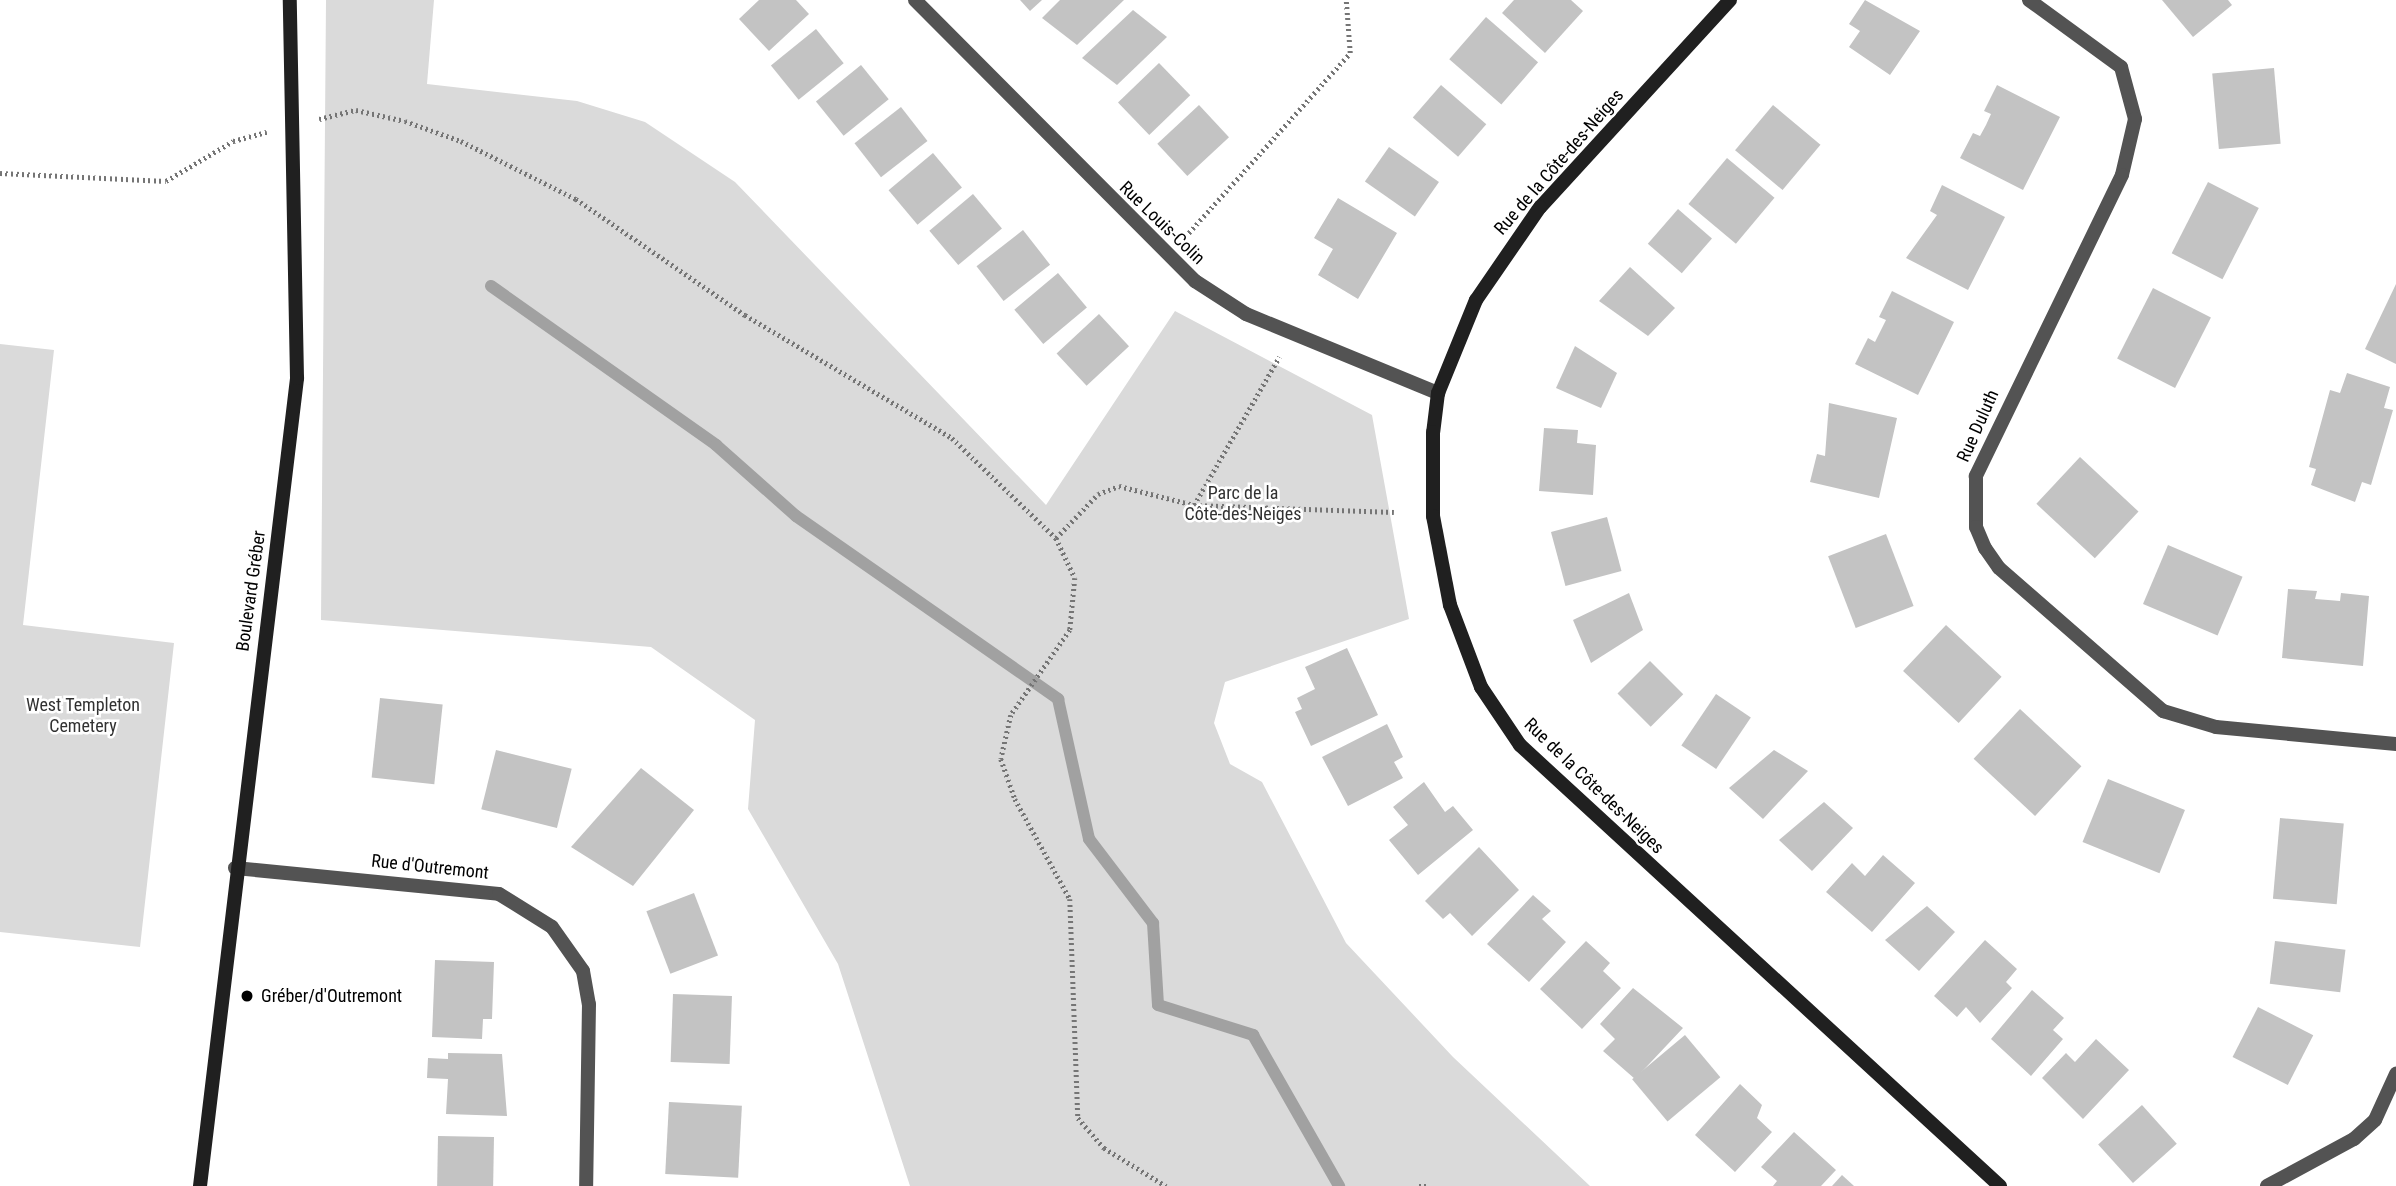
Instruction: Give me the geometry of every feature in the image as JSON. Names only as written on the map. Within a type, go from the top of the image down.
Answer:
[{"type":"street","name":"Boulevard Gréber","points":[[200,1186],[234,868],[299,342],[290,0]]},
{"type":"street","name":"Rue Louis-Colin","points":[[915,0],[1166,258],[1221,299],[1293,333],[1438,393]]},
{"type":"street","name":"Rue de la Côte-des-Neiges","points":[[1730,0],[1507,250],[1476,300],[1438,393],[1433,516],[1450,605],[1497,717],[1520,745],[2000,1186]]},
{"type":"street","name":"Rue Duluth","points":[[2029,0],[2121,67],[2135,119],[2122,175],[1976,477],[1976,527],[1985,548],[1998,568],[2163,711],[2216,727],[2396,744]]},
{"type":"street","name":"Rue d'Outremont","points":[[234,868],[499,894],[552,927],[577,959],[589,1004],[586,1186]]},
{"type":"street","points":[[2267,1186],[2354,1139],[2375,1120],[2396,1074]]},
{"type":"path","points":[[1166,258],[1350,53],[1346,0]]},
{"type":"path","points":[[322,118],[356,110],[405,121],[461,141],[576,199],[745,315],[952,438],[1056,538],[1075,578],[1077,598],[1070,630],[1011,715],[1001,759],[1015,799],[1056,867],[1075,926],[1078,1118],[1104,1148],[1166,1186]]},
{"type":"path","points":[[0,173],[166,181],[233,141],[274,130]]},
{"type":"path","points":[[1194,505],[1293,333]]},
{"type":"path","points":[[1056,538],[1098,494],[1119,486],[1194,505],[1394,512]]},
{"type":"path","points":[[1419,1186],[1427,1186]]},
{"type":"green space","name":"Parc de la Côte-des-Neiges","points":[[326,0],[434,0],[427,84],[577,101],[645,122],[735,182],[1046,505],[1175,311],[1372,415],[1409,619],[1225,682],[1214,723],[1230,764],[1262,782],[1346,943],[1453,1057],[1590,1186],[910,1186],[838,964],[748,809],[755,720],[651,647],[321,620]]},
{"type":"green space","name":"West Templeton Cemetery","points":[[0,344],[54,350],[23,625],[174,643],[140,947],[0,932]]},
{"type":"building","points":[[759,0],[796,0],[809,14],[769,51],[739,19]]},
{"type":"building","points":[[1020,0],[1042,0],[1030,11]]},
{"type":"building","points":[[1060,0],[1124,0],[1077,45],[1042,18]]},
{"type":"building","points":[[1514,0],[1571,0],[1583,11],[1545,53],[1502,13]]},
{"type":"building","points":[[1865,0],[1920,31],[1890,75],[1849,47],[1860,31],[1849,24]]},
{"type":"building","points":[[2162,0],[2228,0],[2232,5],[2193,37]]},
{"type":"building","points":[[1133,10],[1167,37],[1117,85],[1082,58]]},
{"type":"building","points":[[1486,17],[1538,62],[1501,105],[1449,59]]},
{"type":"building","points":[[816,29],[844,63],[799,100],[771,66]]},
{"type":"building","points":[[1159,63],[1190,95],[1149,135],[1118,103]]},
{"type":"building","points":[[861,65],[889,99],[844,136],[816,102]]},
{"type":"building","points":[[2274,68],[2281,144],[2219,149],[2212,73]]},
{"type":"building","points":[[1441,85],[1486,124],[1458,157],[1413,117]]},
{"type":"building","points":[[1997,85],[2060,117],[2023,190],[1960,158],[1973,133],[1980,136],[1986,125],[1991,114],[1984,111]]},
{"type":"building","points":[[1199,105],[1229,137],[1187,176],[1157,144]]},
{"type":"building","points":[[1773,105],[1820,145],[1783,190],[1735,150]]},
{"type":"building","points":[[901,107],[927,141],[881,177],[855,143]]},
{"type":"building","points":[[1389,147],[1439,182],[1415,216],[1365,181]]},
{"type":"building","points":[[933,153],[962,187],[917,225],[889,190]]},
{"type":"building","points":[[1727,158],[1774,198],[1736,244],[1688,204]]},
{"type":"building","points":[[2208,182],[2259,208],[2222,279],[2172,253]]},
{"type":"building","points":[[1942,185],[2005,217],[1968,290],[1906,258],[1937,215],[1930,211]]},
{"type":"building","points":[[973,194],[1002,228],[958,265],[929,231]]},
{"type":"building","points":[[1338,198],[1397,233],[1358,299],[1318,275],[1333,249],[1314,238]]},
{"type":"building","points":[[1678,209],[1712,239],[1682,273],[1648,244]]},
{"type":"building","points":[[1023,230],[1050,265],[1004,301],[977,266]]},
{"type":"building","points":[[1630,267],[1675,308],[1648,336],[1599,301]]},
{"type":"building","points":[[1058,273],[1087,307],[1043,344],[1014,310]]},
{"type":"building","points":[[2396,284],[2396,364],[2365,349]]},
{"type":"building","points":[[2153,288],[2211,318],[2175,388],[2117,358]]},
{"type":"building","points":[[1892,291],[1954,322],[1918,395],[1855,364],[1868,338],[1875,342],[1886,320],[1879,317]]},
{"type":"building","points":[[1099,314],[1129,346],[1087,386],[1057,354]]},
{"type":"building","points":[[1575,346],[1617,373],[1601,408],[1556,388]]},
{"type":"building","points":[[2347,373],[2390,387],[2384,408],[2393,410],[2371,485],[2362,482],[2355,502],[2311,485],[2316,469],[2309,467],[2330,390],[2340,393]]},
{"type":"building","points":[[1829,403],[1897,418],[1879,498],[1810,482],[1817,454],[1825,456]]},
{"type":"building","points":[[1544,428],[1578,430],[1577,443],[1596,445],[1593,495],[1539,491]]},
{"type":"building","points":[[2080,457],[2139,512],[2095,558],[2036,504]]},
{"type":"building","points":[[1607,517],[1621,571],[1565,586],[1551,532]]},
{"type":"building","points":[[1886,534],[1914,606],[1856,628],[1828,556]]},
{"type":"building","points":[[2168,545],[2243,577],[2218,636],[2143,604]]},
{"type":"building","points":[[2288,589],[2317,591],[2315,599],[2340,601],[2341,593],[2369,596],[2363,666],[2282,658]]},
{"type":"building","points":[[1629,593],[1643,630],[1591,663],[1573,620]]},
{"type":"building","points":[[1946,625],[2002,677],[1959,723],[1903,671]]},
{"type":"building","points":[[1347,648],[1378,715],[1311,746],[1295,712],[1302,709],[1297,698],[1315,689],[1305,667]]},
{"type":"building","points":[[1650,661],[1683,694],[1651,727],[1617,694]]},
{"type":"building","points":[[1716,694],[1751,717],[1716,769],[1681,745]]},
{"type":"building","points":[[380,698],[443,705],[434,784],[372,778]]},
{"type":"building","points":[[2020,709],[2081,766],[2035,816],[1974,759]]},
{"type":"building","points":[[1387,724],[1403,757],[1394,762],[1403,778],[1348,806],[1322,757]]},
{"type":"building","points":[[496,750],[572,769],[557,828],[481,809]]},
{"type":"building","points":[[1774,750],[1808,771],[1763,819],[1729,788]]},
{"type":"building","points":[[641,768],[694,810],[633,886],[571,847]]},
{"type":"building","points":[[2108,779],[2185,810],[2159,873],[2083,842]]},
{"type":"building","points":[[1424,782],[1445,812],[1453,806],[1473,830],[1418,875],[1389,840],[1408,825],[1393,807]]},
{"type":"building","points":[[1824,802],[1853,828],[1812,871],[1779,840]]},
{"type":"building","points":[[2280,818],[2344,824],[2337,904],[2273,899]]},
{"type":"building","points":[[1479,847],[1519,890],[1472,936],[1450,913],[1443,919],[1425,901]]},
{"type":"building","points":[[1883,855],[1915,883],[1872,932],[1826,892],[1852,863],[1865,876]]},
{"type":"building","points":[[694,893],[718,956],[670,974],[646,911]]},
{"type":"building","points":[[1533,895],[1551,911],[1542,919],[1566,942],[1529,982],[1487,944]]},
{"type":"building","points":[[1927,906],[1955,932],[1919,971],[1885,940]]},
{"type":"building","points":[[1985,940],[2017,969],[2006,982],[2012,988],[1980,1023],[1966,1007],[1957,1017],[1934,996]]},
{"type":"building","points":[[1586,941],[1610,963],[1603,971],[1621,988],[1582,1029],[1540,989]]},
{"type":"building","points":[[2275,941],[2345,950],[2340,992],[2270,984]]},
{"type":"building","points":[[435,960],[494,962],[492,1019],[483,1019],[482,1039],[432,1037]]},
{"type":"building","points":[[1633,988],[1683,1028],[1635,1079],[1603,1051],[1615,1039],[1600,1024]]},
{"type":"building","points":[[2032,990],[2064,1018],[2053,1030],[2063,1039],[2031,1076],[1991,1039]]},
{"type":"building","points":[[673,994],[732,996],[730,1064],[671,1062]]},
{"type":"building","points":[[2258,1007],[2313,1035],[2288,1085],[2233,1057]]},
{"type":"building","points":[[1685,1035],[1720,1077],[1667,1121],[1632,1079]]},
{"type":"building","points":[[2096,1039],[2129,1070],[2083,1119],[2042,1078],[2066,1053],[2075,1062]]},
{"type":"building","points":[[448,1053],[502,1054],[507,1116],[446,1114],[448,1079],[427,1078],[428,1058],[448,1059]]},
{"type":"building","points":[[1740,1084],[1762,1105],[1757,1118],[1772,1132],[1735,1172],[1695,1135]]},
{"type":"building","points":[[669,1102],[742,1106],[738,1178],[665,1174]]},
{"type":"building","points":[[2142,1105],[2177,1144],[2133,1183],[2098,1144]]},
{"type":"building","points":[[1794,1132],[1836,1170],[1821,1186],[1773,1186],[1777,1181],[1761,1167]]},
{"type":"building","points":[[438,1136],[494,1137],[493,1186],[437,1186]]},
{"type":"building","points":[[1842,1175],[1854,1186],[1832,1186]]},
{"type":"waterway","points":[[491,286],[716,445],[796,516],[1058,699],[1089,839],[1153,923],[1158,1005],[1253,1035],[1339,1186]]},
{"type":"place","name":"Gréber/d'Outremont","points":[[247,996]]}]
